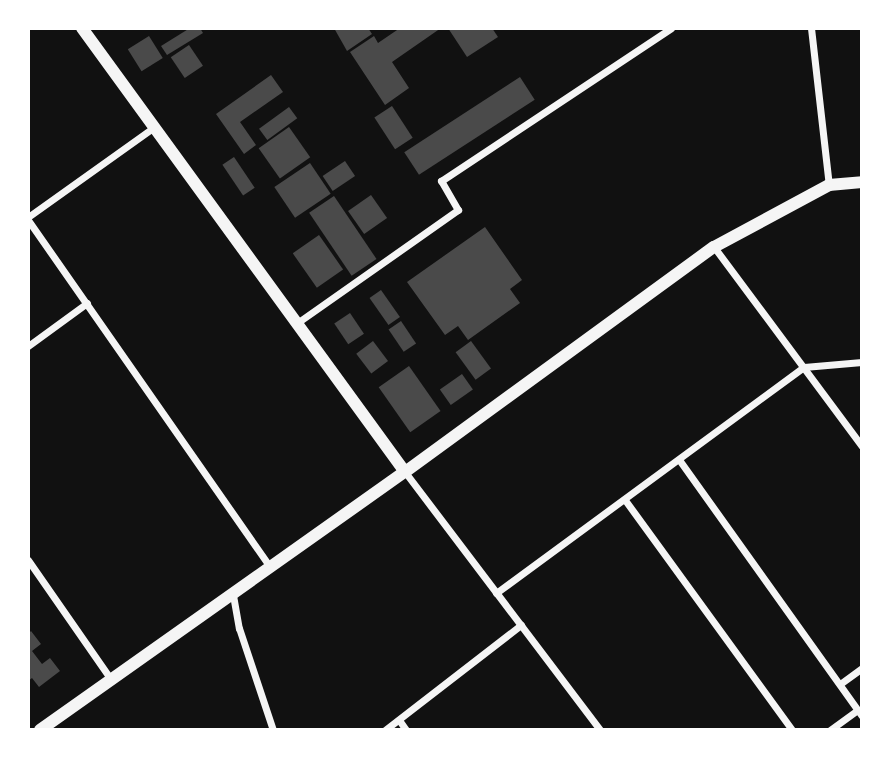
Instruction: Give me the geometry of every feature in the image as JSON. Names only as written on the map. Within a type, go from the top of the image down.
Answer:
[{"type":"street","points":[[82,28],[405,472],[600,730]]},
{"type":"street","points":[[297,323],[458,210],[441,181],[671,28]]},
{"type":"street","points":[[811,28],[829,186]]},
{"type":"street","points":[[155,127],[28,219],[271,568]]},
{"type":"street","points":[[40,730],[113,681],[405,472],[714,247],[829,186],[862,182]]},
{"type":"street","points":[[714,247],[862,446]]},
{"type":"street","points":[[28,346],[87,303]]},
{"type":"street","points":[[496,593],[680,461],[804,367],[862,362]]},
{"type":"street","points":[[680,461],[860,713],[830,730]]},
{"type":"street","points":[[625,500],[792,730]]},
{"type":"street","points":[[28,560],[113,681]]},
{"type":"street","points":[[233,595],[239,628],[273,730]]},
{"type":"street","points":[[385,730],[521,625]]},
{"type":"street","points":[[840,684],[862,668]]},
{"type":"street","points":[[399,720],[406,730]]},
{"type":"building","points":[[190,28],[200,28],[203,33],[167,55],[161,46]]},
{"type":"building","points":[[334,28],[368,28],[372,34],[347,51]]},
{"type":"building","points":[[400,28],[441,28],[392,62],[409,88],[385,105],[350,52],[374,36],[378,43]]},
{"type":"building","points":[[448,28],[492,28],[498,37],[467,57]]},
{"type":"building","points":[[149,36],[163,58],[142,71],[128,49]]},
{"type":"building","points":[[189,45],[203,66],[185,78],[171,57]]},
{"type":"building","points":[[271,75],[283,92],[240,122],[256,145],[244,154],[216,114]]},
{"type":"building","points":[[520,77],[535,100],[419,175],[404,152]]},
{"type":"building","points":[[392,106],[413,138],[395,149],[374,117]]},
{"type":"building","points":[[289,107],[297,118],[267,140],[259,129]]},
{"type":"building","points":[[289,127],[310,157],[280,179],[259,148]]},
{"type":"building","points":[[234,157],[255,188],[243,196],[222,165]]},
{"type":"building","points":[[345,161],[355,176],[333,191],[323,176]]},
{"type":"building","points":[[310,163],[331,194],[295,218],[274,187]]},
{"type":"building","points":[[371,195],[387,218],[364,234],[348,211]]},
{"type":"building","points":[[334,196],[376,259],[352,276],[309,213]]},
{"type":"building","points":[[485,227],[522,280],[510,289],[520,303],[468,340],[458,326],[445,335],[407,282]]},
{"type":"building","points":[[319,235],[343,269],[317,288],[293,253]]},
{"type":"building","points":[[381,290],[400,317],[388,325],[370,298]]},
{"type":"building","points":[[350,313],[364,334],[348,344],[334,324]]},
{"type":"building","points":[[401,321],[416,343],[404,352],[389,329]]},
{"type":"building","points":[[373,341],[388,361],[371,374],[356,354]]},
{"type":"building","points":[[471,341],[491,369],[476,380],[456,352]]},
{"type":"building","points":[[409,366],[441,411],[410,432],[379,387]]},
{"type":"building","points":[[462,374],[473,390],[451,405],[440,389]]},
{"type":"building","points":[[31,631],[41,644],[32,651],[42,664],[50,658],[60,671],[39,687],[32,678],[28,681],[28,634]]}]
